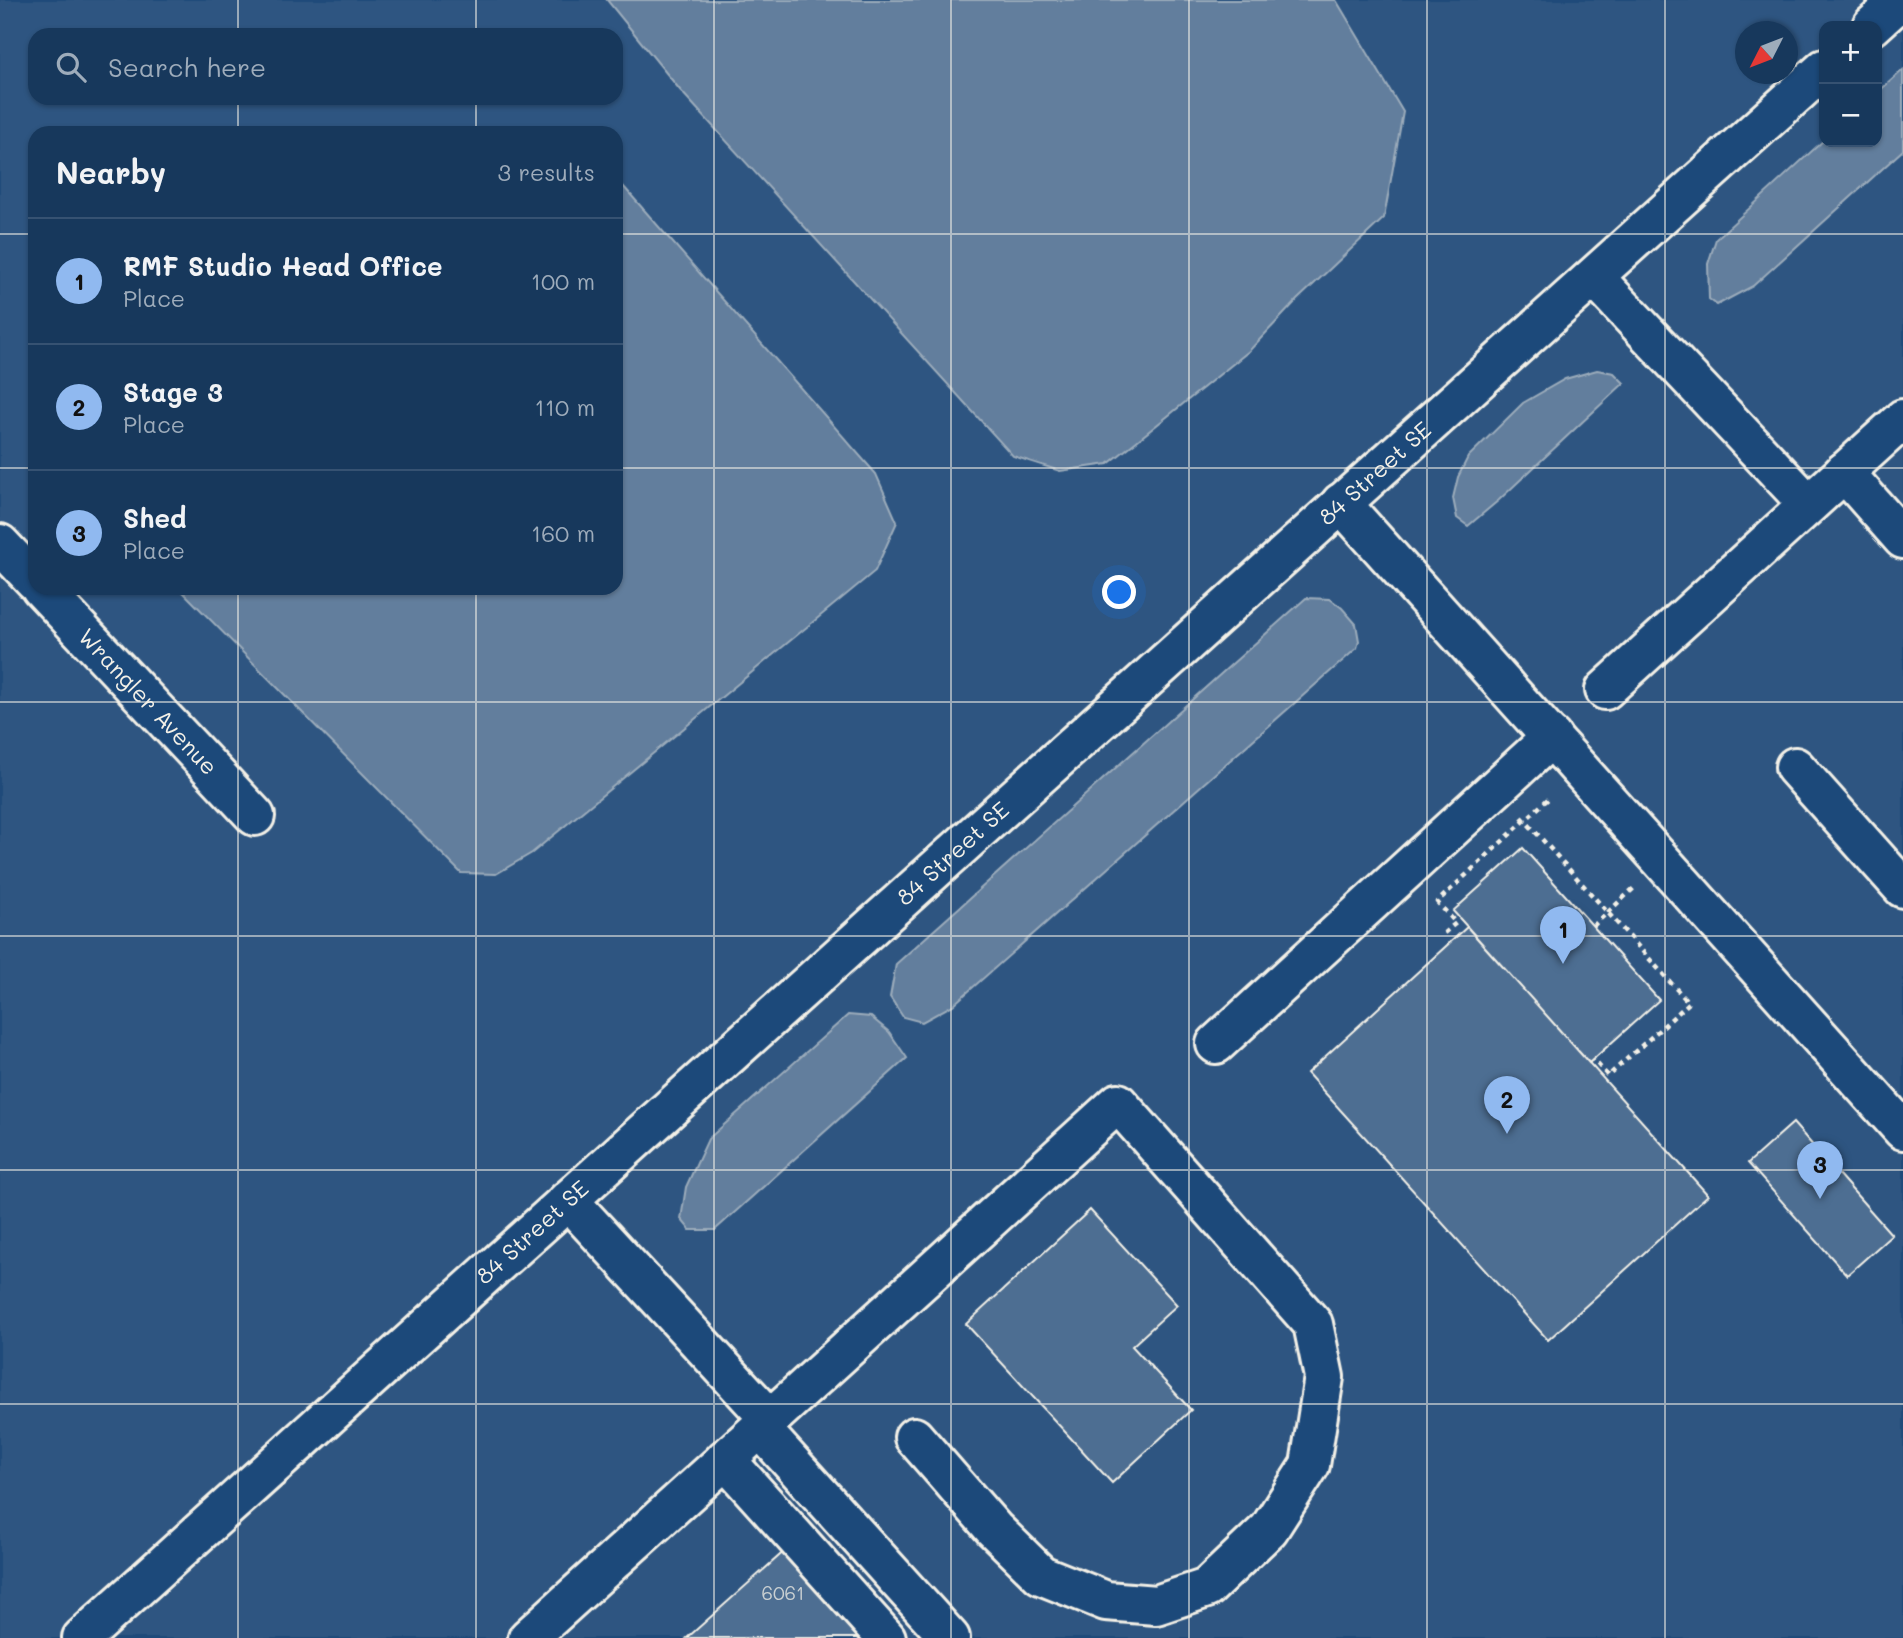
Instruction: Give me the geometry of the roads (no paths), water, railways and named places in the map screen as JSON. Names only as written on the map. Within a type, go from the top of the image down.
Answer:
[{"type":"street","points":[[1878,21],[1901,0]]},
{"type":"street","name":"84 Street SE","points":[[82,1638],[1819,74]]},
{"type":"street","points":[[1594,277],[1808,504]]},
{"type":"street","points":[[1605,690],[1903,419]]},
{"type":"street","points":[[1844,472],[1903,539]]},
{"type":"street","points":[[1341,503],[1903,1130]]},
{"type":"street","points":[[0,544],[28,574]]},
{"type":"street","name":"Wrangler Avenue","points":[[48,595],[256,816]]},
{"type":"street","points":[[1216,1044],[1552,737]]},
{"type":"street","points":[[1795,768],[1903,888]]},
{"type":"street","points":[[528,1638],[1118,1103],[1313,1324],[1324,1377],[1310,1465],[1269,1529],[1207,1588],[1156,1605],[1106,1601],[1041,1575],[994,1529],[914,1437]]},
{"type":"street","points":[[568,1200],[950,1638]]},
{"type":"street","points":[[725,1460],[886,1638]]},
{"type":"place","name":"RMF Studio Head Office","points":[[1563,964]]},
{"type":"place","name":"Stage 3","points":[[1507,1134]]},
{"type":"place","name":"Shed","points":[[1820,1199]]}]
